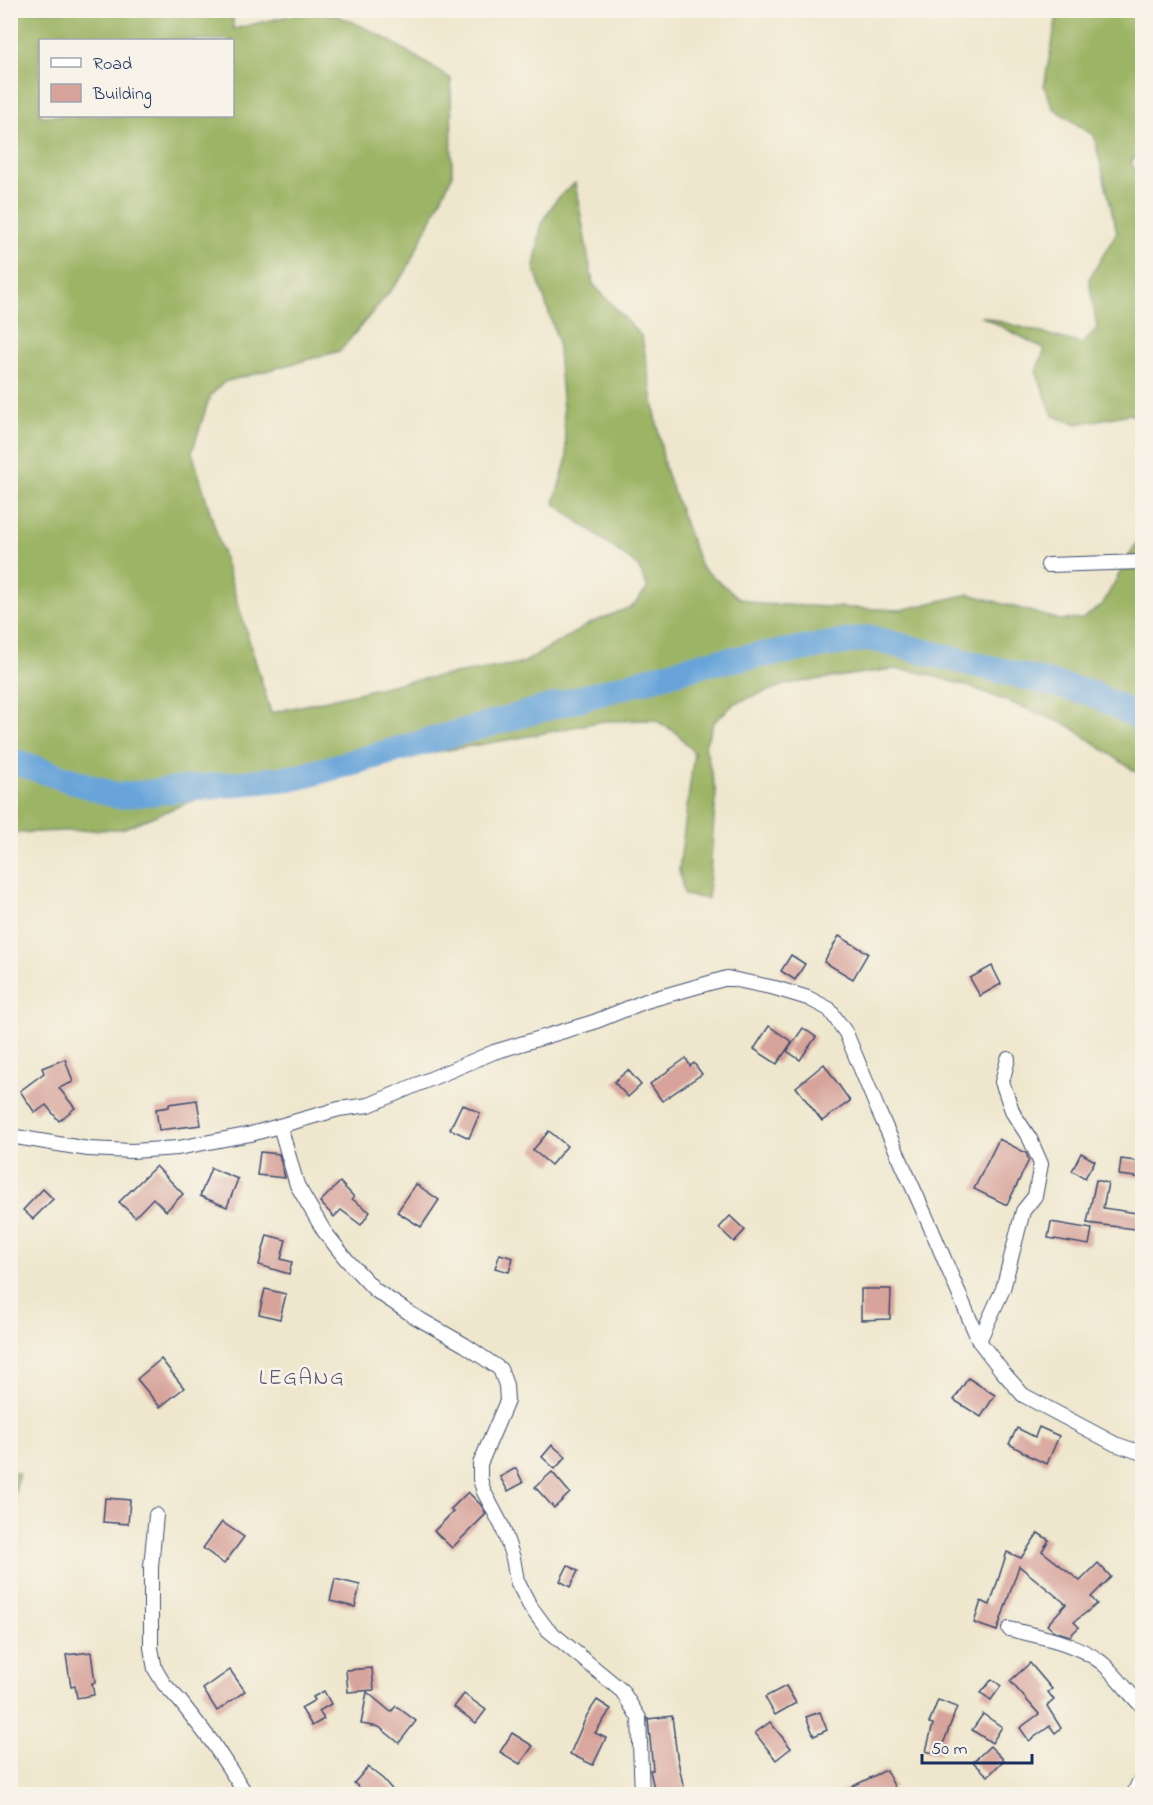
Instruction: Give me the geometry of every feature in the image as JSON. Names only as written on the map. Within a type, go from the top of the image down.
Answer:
[{"type":"street","points":[[1048,565],[1143,562]]},
{"type":"street","points":[[10,1136],[88,1149],[132,1151],[178,1148],[251,1134],[339,1109],[369,1105],[494,1052],[594,1022],[646,1001],[727,978],[776,988],[808,998],[830,1009],[846,1033],[979,1341],[1023,1395],[1115,1444],[1143,1453]]},
{"type":"street","points":[[979,1341],[1003,1289],[1023,1211],[1035,1196],[1041,1164],[1030,1139],[1013,1113],[1002,1082],[1008,1059]]},
{"type":"street","points":[[280,1126],[297,1185],[324,1231],[346,1259],[375,1290],[500,1369],[506,1385],[507,1401],[480,1464],[480,1479],[484,1491],[502,1526],[513,1558],[517,1581],[530,1606],[547,1629],[622,1691],[639,1718],[642,1794]]},
{"type":"street","points":[[156,1515],[151,1578],[151,1648],[155,1669],[212,1742],[246,1794]]},
{"type":"street","points":[[1009,1629],[1061,1642],[1082,1651],[1102,1663],[1127,1692],[1143,1706]]},
{"type":"street","points":[[1137,1794],[1143,1783]]},
{"type":"green space","points":[[10,11],[233,11],[233,29],[310,11],[326,13],[344,18],[382,37],[451,79],[452,176],[405,273],[340,351],[224,382],[210,396],[192,452],[271,713],[404,682],[523,663],[589,624],[633,606],[648,588],[638,566],[554,503],[567,458],[557,338],[534,267],[542,222],[556,200],[575,183],[593,284],[642,337],[665,469],[701,567],[739,598],[761,604],[901,610],[969,594],[1060,620],[1082,619],[1102,605],[1142,533],[1142,776],[1068,725],[971,687],[919,672],[893,669],[787,684],[735,703],[714,722],[705,745],[716,793],[708,899],[684,895],[679,870],[694,753],[677,733],[655,720],[603,721],[519,738],[227,787],[122,829],[11,833]]},
{"type":"green space","points":[[1058,11],[1142,11],[1142,150],[1131,162],[1142,185],[1142,420],[1130,414],[1077,424],[1053,416],[1036,371],[1045,349],[981,316],[1082,344],[1097,328],[1089,279],[1117,232],[1094,136],[1053,108],[1044,86]]},
{"type":"green space","points":[[10,1473],[19,1473],[11,1513]]},
{"type":"building","points":[[839,936],[868,953],[853,979],[824,962]]},
{"type":"building","points":[[791,955],[805,964],[795,980],[781,971]]},
{"type":"building","points":[[992,966],[1001,984],[980,996],[970,978]]},
{"type":"building","points":[[769,1026],[792,1042],[777,1064],[754,1049]]},
{"type":"building","points":[[803,1028],[816,1037],[800,1060],[787,1051]]},
{"type":"building","points":[[686,1058],[690,1066],[694,1063],[702,1074],[662,1101],[650,1084]]},
{"type":"building","points":[[65,1059],[73,1082],[59,1088],[75,1108],[59,1121],[46,1105],[35,1113],[20,1091],[44,1073],[42,1068]]},
{"type":"building","points":[[824,1064],[850,1101],[822,1121],[796,1087]]},
{"type":"building","points":[[628,1070],[641,1085],[628,1097],[614,1082]]},
{"type":"building","points":[[197,1100],[201,1125],[159,1130],[156,1109],[169,1107],[169,1104]]},
{"type":"building","points":[[462,1104],[480,1113],[469,1138],[450,1129]]},
{"type":"building","points":[[549,1131],[567,1146],[551,1165],[533,1150]]},
{"type":"building","points":[[999,1139],[1026,1153],[1029,1160],[1007,1205],[974,1189]]},
{"type":"building","points":[[260,1152],[279,1154],[285,1178],[257,1175]]},
{"type":"building","points":[[1081,1153],[1095,1161],[1085,1178],[1072,1171]]},
{"type":"building","points":[[1121,1159],[1143,1162],[1143,1178],[1119,1175]]},
{"type":"building","points":[[156,1166],[183,1194],[166,1211],[153,1198],[135,1217],[119,1202]]},
{"type":"building","points":[[211,1168],[238,1179],[227,1207],[200,1196]]},
{"type":"building","points":[[1096,1180],[1108,1183],[1103,1208],[1143,1214],[1143,1230],[1087,1223]]},
{"type":"building","points":[[340,1182],[354,1197],[352,1199],[370,1212],[361,1225],[341,1210],[334,1217],[320,1202]]},
{"type":"building","points":[[416,1184],[439,1200],[421,1227],[397,1212]]},
{"type":"building","points":[[43,1189],[53,1199],[33,1219],[23,1210]]},
{"type":"building","points":[[730,1216],[745,1230],[734,1242],[719,1228]]},
{"type":"building","points":[[1051,1222],[1092,1229],[1089,1245],[1048,1238]]},
{"type":"building","points":[[267,1235],[286,1240],[281,1259],[292,1262],[289,1274],[259,1265]]},
{"type":"building","points":[[500,1254],[513,1258],[509,1272],[495,1268]]},
{"type":"building","points":[[265,1289],[286,1294],[280,1319],[259,1314]]},
{"type":"building","points":[[861,1289],[891,1289],[890,1319],[861,1320]]},
{"type":"building","points":[[161,1359],[184,1388],[160,1407],[137,1379]]},
{"type":"building","points":[[968,1378],[995,1395],[981,1417],[954,1400]]},
{"type":"building","points":[[1039,1427],[1059,1436],[1047,1464],[1009,1444],[1017,1428],[1035,1437]]},
{"type":"building","points":[[552,1445],[566,1457],[555,1469],[542,1457]]},
{"type":"building","points":[[516,1468],[523,1483],[508,1491],[500,1477]]},
{"type":"building","points":[[552,1472],[570,1493],[554,1508],[535,1487]]},
{"type":"building","points":[[468,1492],[481,1505],[486,1514],[452,1548],[434,1531],[453,1512],[450,1510]]},
{"type":"building","points":[[105,1498],[130,1500],[128,1524],[103,1522]]},
{"type":"building","points":[[222,1522],[244,1537],[224,1564],[203,1548]]},
{"type":"building","points":[[1038,1533],[1049,1540],[1042,1551],[1080,1581],[1098,1563],[1111,1577],[1091,1597],[1097,1604],[1074,1622],[1079,1627],[1070,1636],[1054,1631],[1047,1625],[1066,1604],[1019,1566],[997,1631],[974,1623],[981,1601],[990,1605],[1007,1552],[1021,1558]]},
{"type":"building","points":[[568,1565],[578,1571],[570,1587],[560,1581]]},
{"type":"building","points":[[335,1579],[360,1585],[355,1607],[330,1601]]},
{"type":"building","points":[[91,1652],[95,1683],[92,1683],[94,1695],[77,1698],[75,1686],[71,1687],[66,1655]]},
{"type":"building","points":[[1030,1663],[1052,1689],[1048,1692],[1054,1700],[1047,1706],[1061,1728],[1055,1733],[1050,1726],[1029,1741],[1020,1728],[1039,1714],[1010,1681]]},
{"type":"building","points":[[372,1668],[374,1690],[348,1692],[346,1670]]},
{"type":"building","points":[[230,1670],[245,1691],[217,1711],[203,1689]]},
{"type":"building","points":[[992,1679],[1001,1686],[991,1700],[981,1693]]},
{"type":"building","points":[[786,1686],[796,1703],[775,1715],[765,1697]]},
{"type":"building","points":[[324,1691],[331,1704],[319,1711],[324,1719],[312,1726],[301,1708],[315,1700],[313,1697]]},
{"type":"building","points":[[367,1692],[391,1712],[396,1706],[416,1721],[399,1743],[379,1727],[361,1724]]},
{"type":"building","points":[[464,1694],[486,1710],[476,1723],[454,1707]]},
{"type":"building","points":[[597,1700],[611,1709],[595,1733],[606,1738],[593,1765],[570,1754],[587,1715]]},
{"type":"building","points":[[938,1700],[957,1707],[939,1755],[926,1751],[933,1724],[929,1723]]},
{"type":"building","points":[[820,1712],[827,1730],[814,1736],[806,1717]]},
{"type":"building","points":[[983,1714],[1002,1727],[992,1743],[972,1730]]},
{"type":"building","points":[[672,1716],[685,1794],[655,1794],[650,1770],[653,1770],[648,1719]]},
{"type":"building","points":[[770,1722],[791,1748],[776,1760],[755,1733]]},
{"type":"building","points":[[512,1733],[533,1746],[520,1764],[500,1752]]},
{"type":"building","points":[[990,1746],[1004,1760],[988,1776],[973,1762]]},
{"type":"building","points":[[368,1767],[396,1794],[367,1794],[354,1783]]},
{"type":"building","points":[[886,1770],[895,1788],[882,1794],[837,1794]]},
{"type":"waterway","points":[[10,760],[118,796],[299,777],[704,664],[870,638],[1093,694],[1142,719]]},
{"type":"district","name":"LEGANG","points":[[302,1379]]}]
